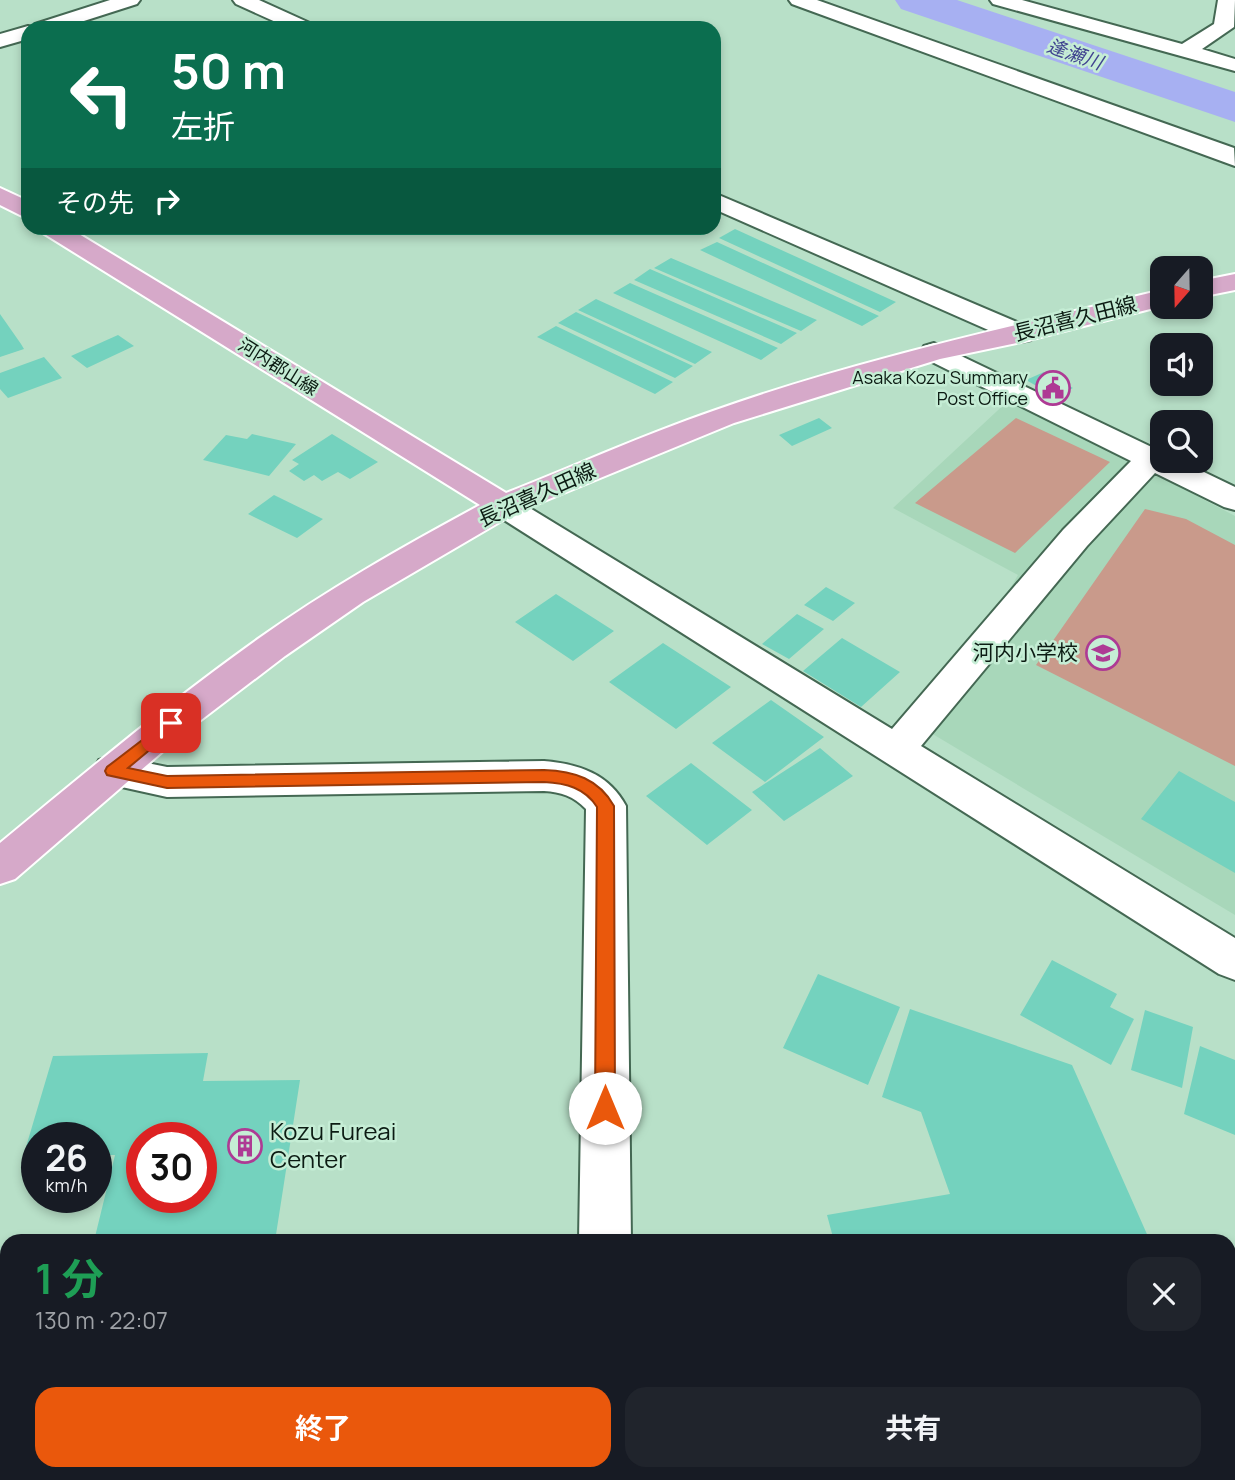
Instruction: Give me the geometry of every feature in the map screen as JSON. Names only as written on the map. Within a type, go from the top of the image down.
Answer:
[{"type":"main road","points":[[0,195],[21,208]]},
{"type":"main road","name":"河内郡山線","points":[[63,235],[504,506]]},
{"type":"main road","points":[[1213,286],[1235,282]]},
{"type":"main road","name":"長沼喜久田線","points":[[0,867],[171,723],[272,647],[351,594],[504,506],[723,417],[934,352],[1021,334],[1150,301]]},
{"type":"street","points":[[63,21],[130,0]]},
{"type":"street","points":[[243,0],[290,21]]},
{"type":"street","points":[[799,0],[1226,153],[1235,159]]},
{"type":"street","points":[[1000,0],[1235,65]]},
{"type":"street","points":[[1185,51],[1224,27],[1228,0]]},
{"type":"street","points":[[0,41],[21,34]]},
{"type":"street","points":[[721,203],[1021,334]]},
{"type":"street","points":[[895,751],[1075,538],[1150,460],[934,352]]},
{"type":"street","points":[[1178,473],[1235,500]]},
{"type":"street","points":[[504,506],[1235,961]]},
{"type":"street","points":[[113,771],[167,782],[544,776],[558,777],[584,785],[596,792],[606,806],[605,1234]]},
{"type":"shaded area","name":"河内小学校","points":[[1011,398],[1235,516],[1235,915],[926,730],[1018,575],[893,508]]},
{"type":"shaded area","points":[[1016,418],[1110,462],[1015,553],[915,503]]},
{"type":"shaded area","points":[[1145,509],[1186,519],[1235,545],[1235,766],[1036,665]]},
{"type":"building","points":[[735,229],[896,302],[880,312],[719,238]]},
{"type":"building","points":[[717,242],[879,316],[862,326],[700,250]]},
{"type":"building","points":[[671,258],[817,320],[801,331],[654,268]]},
{"type":"building","points":[[650,269],[797,333],[781,344],[634,280]]},
{"type":"building","points":[[630,283],[778,348],[761,360],[613,293]]},
{"type":"building","points":[[596,299],[712,352],[695,364],[578,310]]},
{"type":"building","points":[[576,312],[693,366],[675,378],[558,323]]},
{"type":"building","points":[[0,314],[24,349],[0,357]]},
{"type":"building","points":[[556,326],[673,382],[655,394],[537,337]]},
{"type":"building","points":[[118,335],[134,346],[87,368],[71,356]]},
{"type":"building","points":[[44,357],[62,378],[8,398],[0,389],[0,373]]},
{"type":"building","points":[[1044,372],[1073,388],[1056,397],[1026,380]]},
{"type":"building","points":[[819,418],[832,428],[792,446],[779,435]]},
{"type":"building","points":[[252,434],[296,444],[269,476],[203,460],[226,435],[247,439]]},
{"type":"building","points":[[332,434],[378,462],[350,479],[338,472],[322,481],[314,475],[304,481],[289,471],[299,464],[292,460]]},
{"type":"building","points":[[274,495],[323,519],[297,538],[248,514]]},
{"type":"building","points":[[826,587],[855,603],[833,621],[804,605]]},
{"type":"building","points":[[556,594],[614,631],[573,661],[515,622]]},
{"type":"building","points":[[797,614],[824,629],[789,659],[762,644]]},
{"type":"building","points":[[842,638],[900,672],[861,707],[803,671]]},
{"type":"building","points":[[663,643],[731,687],[676,729],[609,682]]},
{"type":"building","points":[[771,700],[824,737],[765,782],[712,743]]},
{"type":"building","points":[[820,748],[853,776],[784,821],[752,792]]},
{"type":"building","points":[[691,763],[752,810],[707,845],[646,796]]},
{"type":"building","points":[[1179,771],[1235,802],[1235,873],[1141,819]]},
{"type":"building","points":[[1052,960],[1117,994],[1110,1007],[1134,1019],[1111,1065],[1020,1015]]},
{"type":"building","points":[[818,974],[900,1007],[868,1085],[783,1048]]},
{"type":"building","points":[[910,1009],[1072,1065],[1147,1234],[832,1234],[827,1215],[950,1194],[921,1112],[882,1097]]},
{"type":"building","points":[[1145,1010],[1193,1027],[1182,1088],[1131,1070]]},
{"type":"building","points":[[1200,1046],[1235,1060],[1235,1135],[1184,1114]]},
{"type":"building","name":"Kozu Fureai Center","points":[[208,1053],[203,1081],[300,1080],[276,1234],[96,1234],[101,1213],[112,1213],[112,1167],[115,1155],[112,1155],[112,1122],[33,1122],[53,1056]]},
{"type":"waterway","name":"逢瀬川","points":[[916,0],[1235,108]]},
{"type":"place","name":"Asaka Kozu Summary Post Office","points":[[1053,388]]},
{"type":"place","name":"河内小学校","points":[[1103,653]]},
{"type":"place","name":"Kozu Fureai Center","points":[[245,1146]]},
{"type":"route","points":[[171,723],[113,771],[167,782],[544,776],[584,785],[596,792],[606,806],[605,1108]]}]
